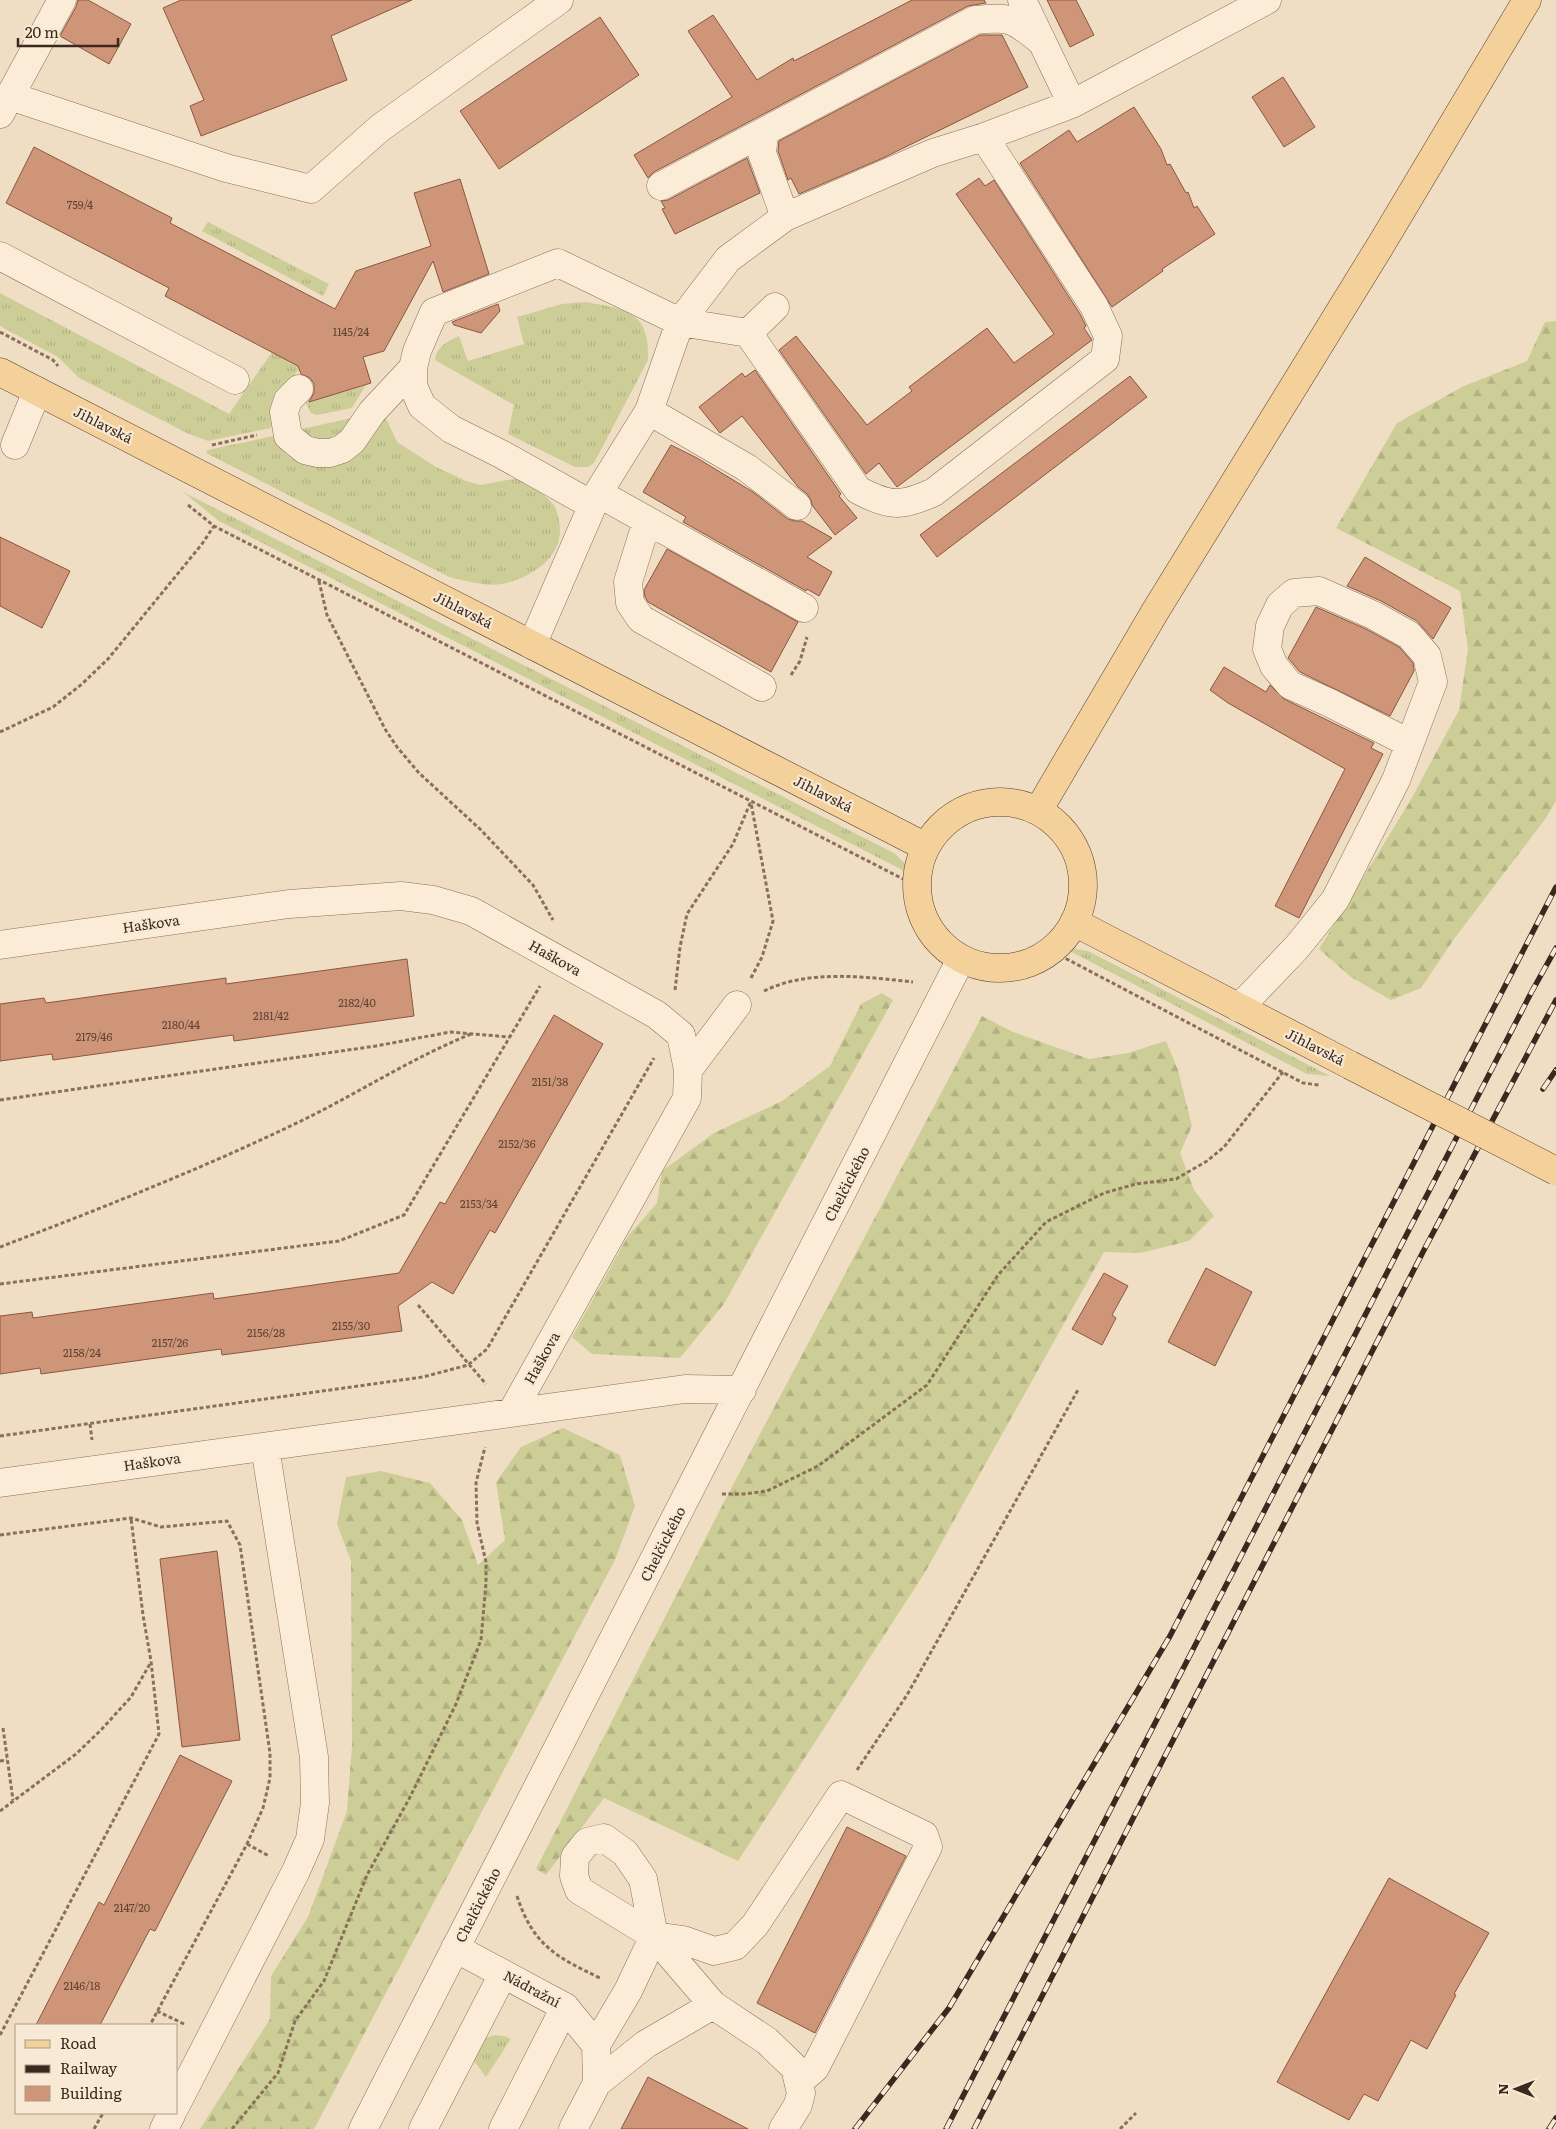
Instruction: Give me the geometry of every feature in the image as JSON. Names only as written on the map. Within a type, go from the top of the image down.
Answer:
[{"type":"main road","points":[[1038,811],[1156,610],[1387,235],[1528,0]]},
{"type":"main road","name":"Jihlavská","points":[[0,372],[926,847]]},
{"type":"main road","points":[[1004,802],[1038,811],[1048,817],[1070,840],[1079,860],[1083,891],[1074,922],[1056,946],[1030,963],[1000,968],[980,966],[962,959],[936,939],[920,910],[917,878],[926,847],[932,837],[949,820],[975,806],[1004,802]]},
{"type":"main road","name":"Jihlavská","points":[[1074,922],[1556,1171]]},
{"type":"street","points":[[62,0],[5,105],[226,168],[311,188],[380,128],[558,0]]},
{"type":"street","points":[[1022,0],[1072,104]]},
{"type":"street","points":[[532,645],[595,499],[649,411],[680,322],[728,259],[785,217],[933,153],[984,137],[1072,104],[1267,0]]},
{"type":"street","points":[[661,186],[764,134],[975,20],[1000,17],[1017,21],[1042,42]]},
{"type":"street","points":[[764,134],[762,153],[785,217]]},
{"type":"street","points":[[804,608],[648,521],[595,499],[452,429],[422,406],[413,386],[413,368],[417,351],[434,312],[558,264],[680,322],[748,333],[858,490],[876,499],[894,503],[913,502],[934,492],[1105,358],[1108,336],[1094,306],[984,137]]},
{"type":"street","points":[[0,256],[235,380]]},
{"type":"street","points":[[748,333],[775,307]]},
{"type":"street","points":[[299,389],[288,400],[284,412],[288,436],[305,450],[330,453],[342,449],[352,441],[372,412],[413,368]]},
{"type":"street","points":[[14,445],[37,391]]},
{"type":"street","points":[[649,411],[747,468],[797,506]]},
{"type":"street","points":[[648,521],[628,582],[630,603],[641,619],[762,687]]},
{"type":"street","points":[[1240,1008],[1297,946],[1335,900],[1396,780],[1410,743],[1433,682],[1427,656],[1410,635],[1374,615],[1319,591],[1294,593],[1280,605],[1270,626],[1267,649],[1274,666],[1290,685],[1410,743]]},
{"type":"street","name":"Haškova","points":[[0,946],[289,904],[401,896],[433,900],[471,911],[658,1015],[681,1035],[688,1070],[687,1098],[502,1414]]},
{"type":"street","name":"Chelčického","points":[[363,2129],[962,959]]},
{"type":"street","points":[[688,1070],[737,1004]]},
{"type":"street","name":"Haškova","points":[[0,1483],[685,1389],[742,1390]]},
{"type":"street","points":[[178,2100],[296,1871],[310,1839],[315,1803],[314,1757],[265,1447]]},
{"type":"street","points":[[654,1936],[684,1940],[714,1951],[735,1946],[755,1925],[841,1795],[924,1835],[928,1846],[815,2068],[799,2082]]},
{"type":"street","points":[[654,1936],[713,2005],[767,2041],[795,2068],[801,2093],[798,2105],[783,2129]]},
{"type":"street","points":[[596,2083],[596,2045],[628,1991],[654,1936]]},
{"type":"street","name":"Nádražní","points":[[455,1948],[565,2007],[596,2045]]},
{"type":"street","points":[[423,2129],[503,1974]]},
{"type":"street","points":[[573,2129],[596,2083],[646,2044],[713,2005]]},
{"type":"street","points":[[503,2129],[565,2007]]},
{"type":"street","points":[[164,2129],[172,2114]]},
{"type":"path","points":[[0,332],[53,360],[64,372]]},
{"type":"path","points":[[203,447],[286,428]]},
{"type":"path","points":[[0,732],[53,707],[108,659],[202,544],[214,526],[907,881],[913,919],[926,941],[934,950]]},
{"type":"path","points":[[318,580],[327,616],[385,729],[419,773],[481,830],[533,885],[556,926],[559,960]]},
{"type":"path","points":[[762,687],[789,678],[800,661],[807,640],[809,620],[804,608]]},
{"type":"path","points":[[737,1004],[762,957],[773,921],[751,801]]},
{"type":"path","points":[[668,1024],[674,1002],[680,946],[687,914],[733,844],[751,801]]},
{"type":"path","points":[[982,977],[998,979],[1020,976],[1042,969],[1061,956],[1303,1083]]},
{"type":"path","points":[[737,1004],[769,988],[813,977],[865,977],[918,983]]},
{"type":"path","points":[[0,1284],[339,1240],[404,1215],[540,984]]},
{"type":"path","points":[[0,1100],[376,1046],[450,1032],[509,1037]]},
{"type":"path","points":[[0,1247],[120,1202],[304,1120],[432,1050],[471,1034]]},
{"type":"path","points":[[0,1436],[423,1377],[468,1365],[488,1349],[658,1050]]},
{"type":"path","points":[[717,1494],[744,1494],[767,1490],[826,1461],[927,1385],[998,1275],[1046,1222],[1104,1193],[1136,1184],[1176,1178],[1207,1161],[1224,1147],[1283,1072]]},
{"type":"path","points":[[418,1305],[468,1365]]},
{"type":"path","points":[[841,1795],[907,1695],[1079,1388]]},
{"type":"path","points":[[232,2129],[278,2073],[295,2021],[324,1980],[367,1875],[409,1799],[456,1704],[481,1640],[486,1569],[477,1523],[476,1483],[502,1414]]},
{"type":"path","points":[[0,1535],[131,1518],[161,1527],[227,1521],[240,1545],[270,1753],[270,1778],[265,1800],[247,1844],[151,2024]]},
{"type":"path","points":[[0,2034],[159,1734],[131,1518]]},
{"type":"path","points":[[0,1811],[76,1754],[102,1730],[131,1697],[151,1661]]},
{"type":"path","points":[[4,1728],[13,1800]]},
{"type":"path","points":[[0,1761],[7,1760]]},
{"type":"path","points":[[516,1894],[521,1909],[532,1929],[543,1944],[564,1961]]},
{"type":"path","points":[[1120,2129],[1136,2113]]},
{"type":"path","points":[[94,2129],[102,2114]]},
{"type":"green space","points":[[208,222],[329,284],[323,296],[202,231]]},
{"type":"green space","points":[[0,293],[229,414],[272,352],[301,367],[274,400],[271,428],[208,441],[189,434],[79,378],[58,357],[0,326]]},
{"type":"green space","points":[[585,302],[612,307],[633,315],[645,331],[648,344],[648,360],[594,463],[588,467],[575,467],[508,434],[514,405],[435,360],[440,348],[459,336],[468,361],[524,344],[517,317],[562,304]]},
{"type":"green space","points":[[1556,321],[1556,801],[1546,818],[1454,939],[1421,988],[1391,1000],[1351,977],[1319,949],[1409,803],[1459,710],[1468,649],[1460,591],[1336,528],[1397,423],[1464,386],[1527,361],[1545,322]]},
{"type":"green space","points":[[366,385],[352,408],[317,415],[311,413],[306,403],[308,397],[314,400]]},
{"type":"green space","points":[[383,412],[397,442],[436,467],[466,481],[481,485],[518,478],[549,499],[557,511],[560,533],[558,544],[546,562],[528,575],[506,583],[492,585],[449,577],[206,453],[208,450],[273,436],[290,457],[296,461],[317,466]]},
{"type":"green space","points":[[356,417],[349,431],[322,444],[297,430]]},
{"type":"green space","points":[[183,492],[894,853],[922,880],[219,521]]},
{"type":"green space","points":[[1062,947],[1088,951],[1330,1076],[1307,1074]]},
{"type":"green space","points":[[882,993],[893,1000],[724,1304],[680,1358],[592,1354],[572,1337],[628,1236],[657,1203],[662,1171],[714,1133],[782,1101],[830,1066],[861,1004]]},
{"type":"green space","points":[[982,1016],[1013,1032],[1089,1059],[1128,1053],[1166,1041],[1178,1070],[1192,1126],[1180,1153],[1194,1190],[1214,1216],[1189,1241],[1140,1253],[1104,1252],[924,1574],[738,1861],[604,1798],[546,1875],[536,1869],[726,1498]]},
{"type":"green space","points":[[563,1428],[620,1455],[635,1506],[615,1560],[314,2129],[200,2129],[270,2019],[271,1976],[308,1917],[347,1811],[352,1746],[351,1561],[337,1524],[346,1477],[381,1471],[430,1483],[462,1520],[478,1565],[505,1540],[496,1482],[521,1447]]},
{"type":"green space","points":[[494,2035],[511,2039],[486,2077],[471,2057],[480,2040]]},
{"type":"building","points":[[78,0],[88,0],[131,24],[109,64],[60,36]]},
{"type":"building","points":[[181,0],[412,0],[331,36],[347,80],[201,136],[190,106],[204,100],[163,8]]},
{"type":"building","points":[[912,0],[984,0],[986,3],[968,6],[654,172],[648,178],[634,155],[732,97],[688,31],[713,15],[757,80],[793,58],[794,61]]},
{"type":"building","points":[[1047,0],[1076,0],[1094,35],[1070,47]]},
{"type":"building","points":[[600,17],[639,75],[499,169],[460,111]]},
{"type":"building","points":[[980,35],[1002,35],[1028,87],[883,158],[799,194],[791,178],[788,180],[778,151],[779,141]]},
{"type":"building","points":[[1283,77],[1315,127],[1284,147],[1252,97]]},
{"type":"building","points":[[1134,107],[1161,149],[1167,165],[1170,164],[1186,193],[1188,192],[1194,208],[1197,206],[1215,234],[1162,269],[1163,271],[1112,307],[1020,163],[1069,130],[1077,142]]},
{"type":"building","points":[[34,147],[172,218],[170,223],[335,309],[356,271],[431,246],[414,193],[460,179],[489,274],[443,292],[433,261],[384,351],[363,357],[371,383],[309,402],[314,393],[314,384],[310,378],[301,374],[298,366],[165,296],[169,288],[6,203]]},
{"type":"building","points":[[747,158],[760,193],[675,234],[662,209],[665,208],[661,201],[668,200]]},
{"type":"building","points":[[979,178],[985,186],[994,180],[1080,314],[1086,326],[1084,328],[1092,340],[897,487],[879,463],[866,474],[779,350],[796,336],[867,425],[912,391],[909,387],[987,328],[1014,363],[1054,334],[956,194]]},
{"type":"building","points":[[498,304],[500,311],[481,333],[454,325],[452,322]]},
{"type":"building","points":[[755,370],[841,494],[839,496],[857,518],[835,535],[812,505],[807,494],[798,487],[742,416],[720,433],[699,407],[742,373],[745,377]]},
{"type":"building","points":[[1130,376],[1147,397],[937,557],[920,535]]},
{"type":"building","points":[[671,445],[697,458],[753,492],[788,519],[802,521],[832,538],[807,557],[832,572],[819,596],[807,589],[806,591],[683,522],[686,517],[643,492]]},
{"type":"building","points":[[0,537],[70,571],[42,628],[0,606]]},
{"type":"building","points":[[667,549],[798,622],[771,672],[648,602],[644,590]]},
{"type":"building","points":[[1365,557],[1451,608],[1433,639],[1417,621],[1381,601],[1347,586]]},
{"type":"building","points":[[1316,607],[1366,629],[1399,647],[1413,663],[1414,671],[1390,716],[1300,672],[1288,658]]},
{"type":"building","points":[[1224,667],[1266,692],[1270,685],[1284,699],[1374,743],[1371,748],[1383,754],[1299,918],[1275,906],[1345,769],[1228,703],[1210,690]]},
{"type":"building","points":[[407,959],[414,1016],[234,1041],[233,1035],[53,1060],[52,1054],[0,1061],[0,1004],[44,998],[46,1003],[226,978],[226,984]]},
{"type":"building","points":[[554,1015],[603,1044],[495,1233],[490,1230],[453,1294],[432,1282],[398,1306],[402,1331],[222,1355],[221,1349],[41,1374],[40,1368],[0,1374],[0,1316],[32,1312],[33,1318],[213,1293],[214,1299],[399,1273],[440,1202],[445,1204]]},
{"type":"building","points":[[1206,1268],[1252,1292],[1215,1366],[1168,1342]]},
{"type":"building","points":[[1104,1273],[1128,1286],[1112,1315],[1116,1318],[1102,1345],[1072,1329]]},
{"type":"building","points":[[217,1551],[240,1740],[182,1747],[160,1559]]},
{"type":"building","points":[[180,1755],[232,1781],[155,1931],[150,1929],[101,2024],[37,2024],[99,1902],[104,1905]]},
{"type":"building","points":[[847,1827],[906,1856],[815,2033],[757,2003]]},
{"type":"building","points":[[1389,1878],[1489,1933],[1454,1994],[1456,1995],[1427,2049],[1411,2040],[1378,2101],[1364,2094],[1349,2120],[1277,2082]]},
{"type":"building","points":[[648,2077],[748,2129],[621,2129]]},
{"type":"railway","points":[[855,2129],[949,2008],[1170,1636],[1556,887]]},
{"type":"railway","points":[[946,2129],[1531,993],[1556,948]]},
{"type":"railway","points":[[974,2129],[1424,1250],[1556,1000]]},
{"type":"railway","points":[[1543,1089],[1556,1070]]},
{"type":"railway","points":[[1549,2129],[1556,2118]]}]
